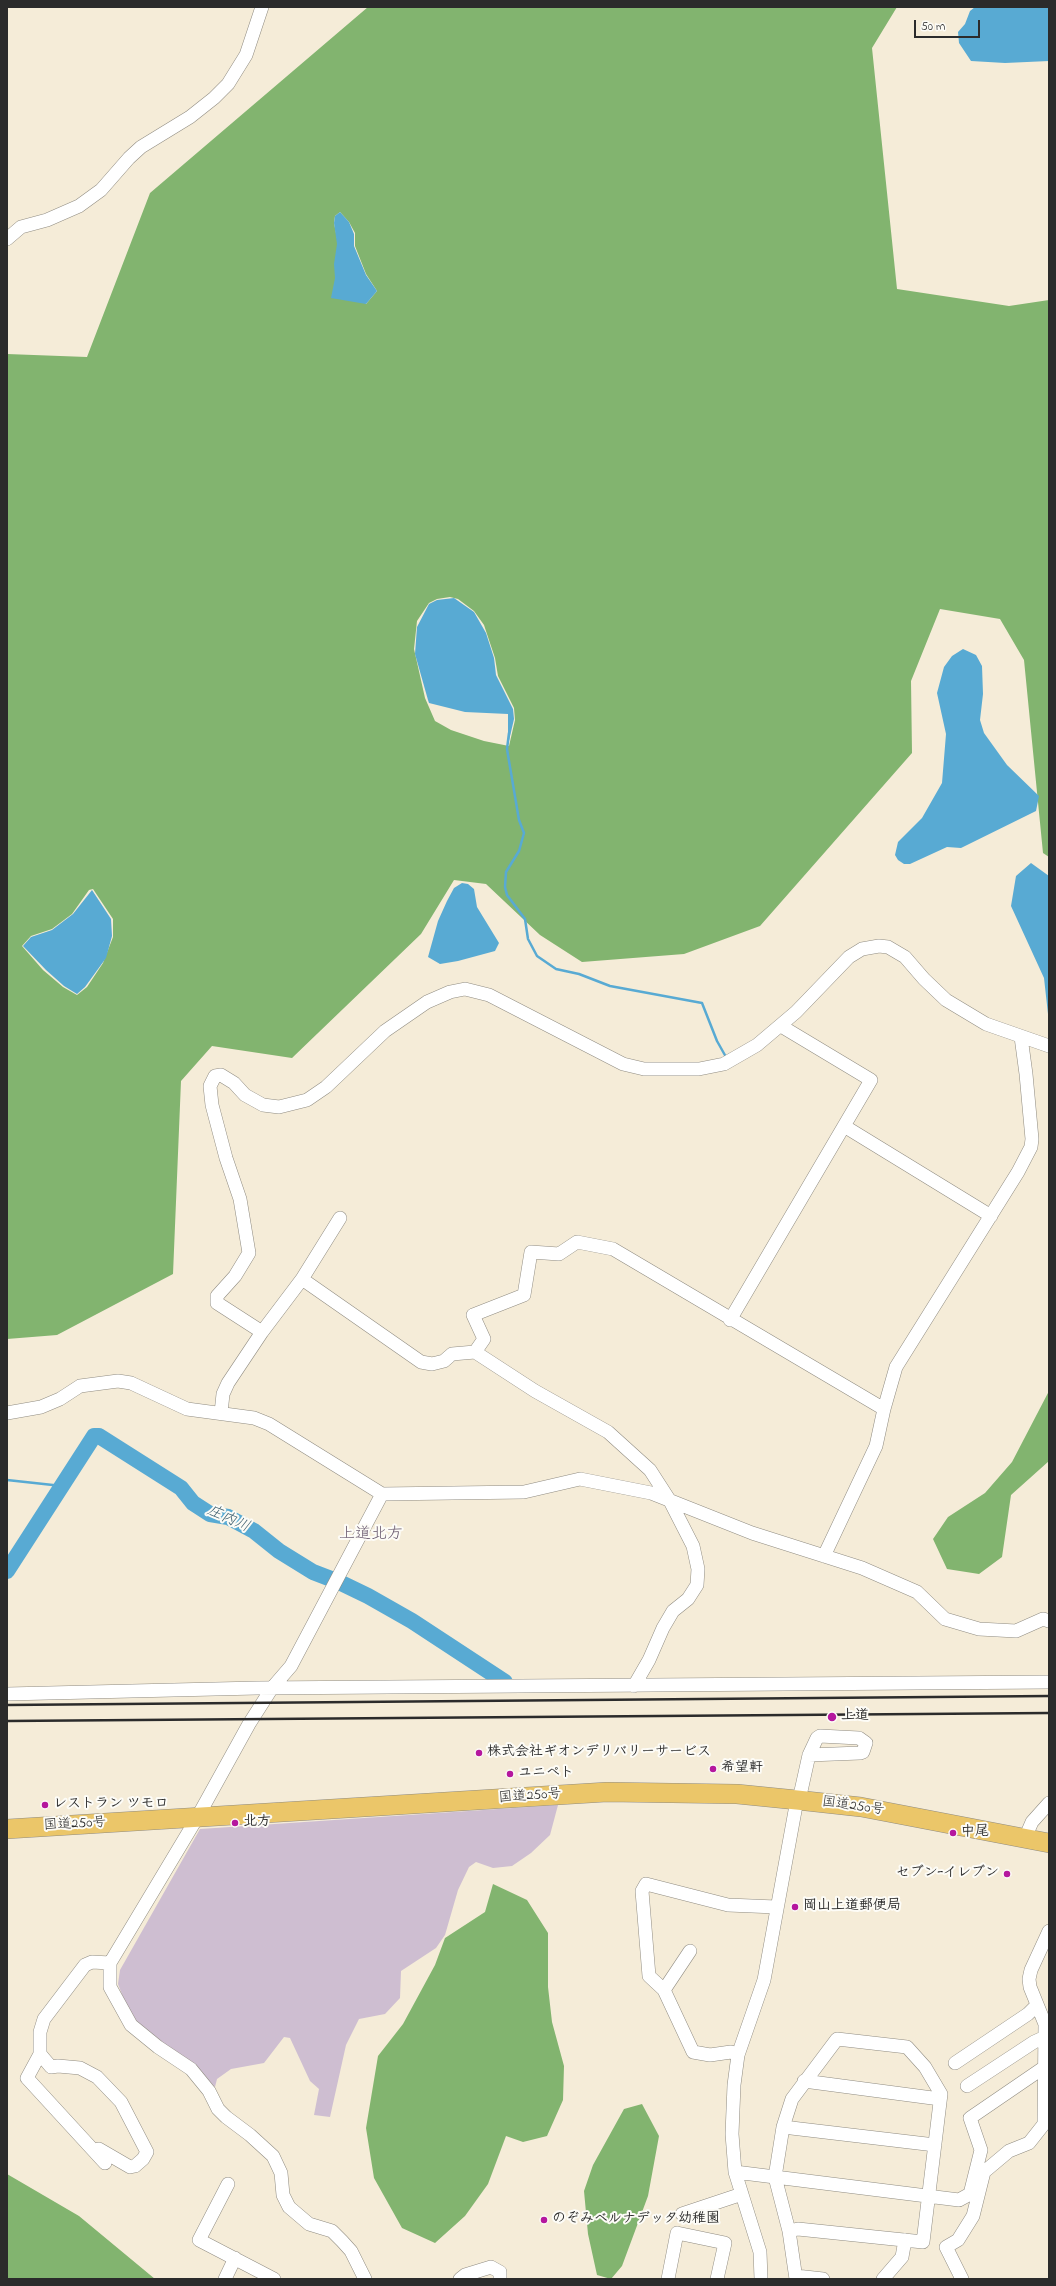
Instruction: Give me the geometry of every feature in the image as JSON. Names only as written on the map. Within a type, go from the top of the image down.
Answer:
[{"type":"highway","name":"国道250号","points":[[7,1829],[607,1792],[737,1794],[861,1807],[1049,1843]]},
{"type":"street","points":[[7,239],[21,228],[47,220],[79,206],[101,190],[129,158],[190,117],[214,98],[228,84],[246,55],[262,7]]},
{"type":"street","points":[[262,1332],[217,1303],[217,1296],[235,1276],[248,1254],[245,1222],[240,1199],[226,1158],[212,1104],[210,1086],[215,1076],[221,1075],[234,1083],[245,1095],[263,1105],[279,1107],[307,1100],[326,1087],[385,1031],[427,1002],[450,992],[466,989],[489,995],[623,1064],[644,1069],[699,1069],[724,1064],[758,1045],[822,988],[849,957],[862,949],[879,946],[888,947],[905,957],[924,979],[946,1000],[986,1024],[1049,1046]]},
{"type":"street","points":[[730,1320],[871,1080],[781,1026]]},
{"type":"street","points":[[824,1556],[876,1446],[884,1409],[896,1367],[1031,1147],[1032,1139],[1021,1037]]},
{"type":"street","points":[[844,1126],[990,1216]]},
{"type":"street","points":[[221,1413],[224,1394],[228,1382],[262,1332],[302,1279],[340,1218]]},
{"type":"street","points":[[475,1352],[484,1339],[473,1315],[524,1295],[531,1252],[559,1254],[577,1242],[613,1249],[730,1320],[884,1409]]},
{"type":"street","points":[[302,1279],[421,1362],[432,1364],[444,1361],[452,1354],[475,1352],[535,1391],[608,1432],[650,1470],[670,1501],[693,1546],[698,1569],[697,1585],[688,1599],[670,1617],[649,1660],[634,1686]]},
{"type":"street","points":[[7,1413],[41,1407],[60,1399],[80,1386],[118,1381],[145,1388],[187,1409],[203,1413],[221,1413],[254,1418],[270,1424],[382,1494],[524,1492],[580,1479],[651,1493],[752,1533],[862,1568],[917,1592],[945,1619],[979,1629],[1016,1631],[1043,1619],[1049,1621]]},
{"type":"street","points":[[365,2279],[351,2252],[332,2231],[309,2224],[290,2207],[283,2196],[281,2173],[273,2156],[218,2109],[209,2091],[191,2069],[158,2047],[131,2025],[110,1987],[110,1963],[197,1818],[249,1724],[272,1688],[291,1666],[382,1494]]},
{"type":"street","points":[[7,1694],[272,1688],[1049,1682]]},
{"type":"street","points":[[761,2279],[760,2252],[735,2172],[732,2134],[734,2085],[738,2055],[764,1980],[776,1907],[797,1800],[809,1755]]},
{"type":"street","points":[[1025,1838],[1032,1822],[1049,1803]]},
{"type":"street","points":[[738,2055],[730,2052],[710,2055],[692,2052],[664,1990],[652,1981],[647,1969],[642,1891],[646,1884],[728,1905],[776,1907]]},
{"type":"street","points":[[962,2279],[946,2247],[958,2240],[974,2216],[984,2172],[1009,2151],[1029,2143],[1047,2126],[1045,2024],[1029,1979],[1031,1970],[1049,1931]]},
{"type":"street","points":[[664,1990],[690,1951]]},
{"type":"street","points":[[104,2163],[94,2150],[27,2078],[40,2054],[40,2032],[48,2011],[85,1965],[92,1962],[110,1963]]},
{"type":"street","points":[[955,2063],[1028,2014],[1037,2005]]},
{"type":"street","points":[[967,2086],[1034,2042],[1045,2037]]},
{"type":"street","points":[[789,2232],[798,2228],[923,2242],[940,2094],[925,2067],[907,2047],[837,2039],[792,2099],[783,2127],[775,2177],[789,2232],[796,2277],[823,2279]]},
{"type":"street","points":[[40,2054],[52,2067],[58,2066],[80,2068],[97,2076],[121,2102],[147,2152],[139,2163],[130,2167],[99,2149],[94,2150]]},
{"type":"street","points":[[735,2172],[959,2200],[970,2194],[981,2150],[970,2118],[1046,2066]]},
{"type":"street","points":[[804,2081],[940,2099]]},
{"type":"street","points":[[783,2127],[935,2145]]},
{"type":"street","points":[[228,2184],[199,2240],[274,2279]]},
{"type":"street","points":[[682,2214],[742,2194]]},
{"type":"street","points":[[668,2279],[677,2233],[725,2243],[718,2279]]},
{"type":"street","points":[[883,2279],[902,2257],[905,2240]]},
{"type":"street","points":[[225,2279],[235,2258]]},
{"type":"street","points":[[460,2279],[465,2275],[491,2267],[500,2272],[500,2279]]},
{"type":"shaded area","points":[[558,1805],[550,1835],[531,1853],[512,1866],[493,1868],[476,1862],[469,1867],[458,1890],[445,1935],[436,1948],[401,1971],[400,1998],[385,2014],[359,2019],[346,2045],[330,2117],[314,2115],[319,2089],[310,2081],[290,2038],[284,2037],[264,2063],[231,2069],[217,2079],[215,2087],[192,2064],[138,2026],[124,2000],[118,1984],[120,1970],[200,1829]]},
{"type":"green space","points":[[368,7],[897,7],[872,48],[897,289],[1009,306],[1049,300],[1049,857],[1043,853],[1024,660],[1000,619],[940,609],[911,681],[912,753],[760,926],[684,954],[582,962],[540,935],[486,884],[454,880],[421,934],[292,1058],[212,1046],[181,1081],[173,1274],[57,1335],[7,1339],[7,354],[87,357],[150,193]],"holes":[[[340,212],[349,222],[355,233],[355,246],[366,274],[377,291],[366,304],[336,278],[338,243],[334,223],[335,216]],[[450,597],[458,599],[474,611],[484,625],[495,658],[498,676],[514,708],[515,720],[509,746],[484,741],[451,730],[435,721],[425,698],[414,649],[417,621],[429,603],[437,599]],[[93,889],[113,919],[113,937],[103,963],[87,987],[77,995],[63,987],[43,970],[22,946],[31,936],[52,929],[72,914],[89,890]]]},
{"type":"green space","points":[[1049,1391],[1049,1461],[1011,1495],[1002,1557],[979,1574],[947,1569],[933,1539],[948,1517],[985,1493],[1012,1462]]},
{"type":"green space","points":[[493,1884],[527,1900],[548,1933],[548,1987],[552,2022],[564,2066],[563,2100],[547,2136],[523,2142],[506,2136],[488,2184],[465,2216],[435,2243],[402,2228],[374,2178],[366,2128],[378,2056],[403,2024],[435,1965],[445,1938],[485,1912]]},
{"type":"green space","points":[[642,2104],[659,2136],[648,2196],[622,2266],[611,2279],[597,2275],[588,2234],[584,2191],[593,2165],[624,2109]]},
{"type":"green space","points":[[7,2174],[79,2216],[155,2279],[7,2279]]},
{"type":"water","points":[[975,7],[1049,7],[1049,61],[1005,63],[971,61],[959,43],[958,32],[965,24],[970,11]]},
{"type":"water","points":[[340,212],[349,222],[354,234],[354,246],[366,275],[377,291],[366,304],[331,298],[335,278],[334,264],[337,244],[334,223],[335,216]]},
{"type":"water","points":[[454,598],[474,612],[486,633],[494,658],[496,675],[513,709],[514,719],[508,745],[508,714],[465,712],[429,703],[415,654],[417,627],[429,604],[437,600]]},
{"type":"water","points":[[963,649],[976,655],[982,666],[983,694],[980,720],[984,733],[1007,765],[1039,796],[1036,811],[961,848],[947,847],[910,864],[904,864],[898,860],[895,855],[898,842],[922,818],[942,783],[946,734],[937,693],[944,667],[952,656]]},
{"type":"water","points":[[1031,863],[1049,876],[1049,1023],[1044,978],[1011,906],[1016,876]]},
{"type":"water","points":[[462,883],[468,884],[474,889],[477,907],[499,943],[495,951],[458,961],[440,964],[428,957],[438,921],[447,901],[454,888]]},
{"type":"water","points":[[92,890],[111,919],[112,936],[106,958],[85,987],[77,994],[64,986],[46,970],[23,946],[31,937],[52,930],[73,914]]},
{"type":"waterway","points":[[509,733],[507,749],[519,820],[524,833],[519,851],[506,872],[505,887],[507,895],[525,919],[528,939],[537,956],[556,969],[579,974],[610,986],[702,1003],[717,1041],[726,1057]]},
{"type":"waterway","name":"庄内川","points":[[7,1571],[94,1436],[99,1436],[181,1488],[193,1503],[210,1514],[228,1517],[254,1531],[279,1551],[313,1572],[339,1582],[368,1596],[412,1621],[505,1682]]},
{"type":"waterway","points":[[7,1480],[62,1486]]},
{"type":"railway","points":[[7,1705],[1049,1696]]},
{"type":"railway","points":[[7,1721],[1049,1713]]},
{"type":"place","name":"上道","points":[[832,1717]]},
{"type":"place","name":"株式会社ギオンデリバリーサービス","points":[[479,1753]]},
{"type":"place","name":"希望軒","points":[[713,1769]]},
{"type":"place","name":"ユニペト","points":[[510,1774]]},
{"type":"place","name":"レストラン ツモロ","points":[[45,1805]]},
{"type":"place","name":"北方","points":[[235,1823]]},
{"type":"place","name":"中尾","points":[[953,1833]]},
{"type":"place","name":"セブン-イレブン","points":[[1007,1874]]},
{"type":"place","name":"岡山上道郵便局","points":[[795,1907]]},
{"type":"place","name":"のぞみベルナデッタ幼稚園","points":[[544,2220]]},
{"type":"district","name":"上道北方","points":[[371,1535]]}]
